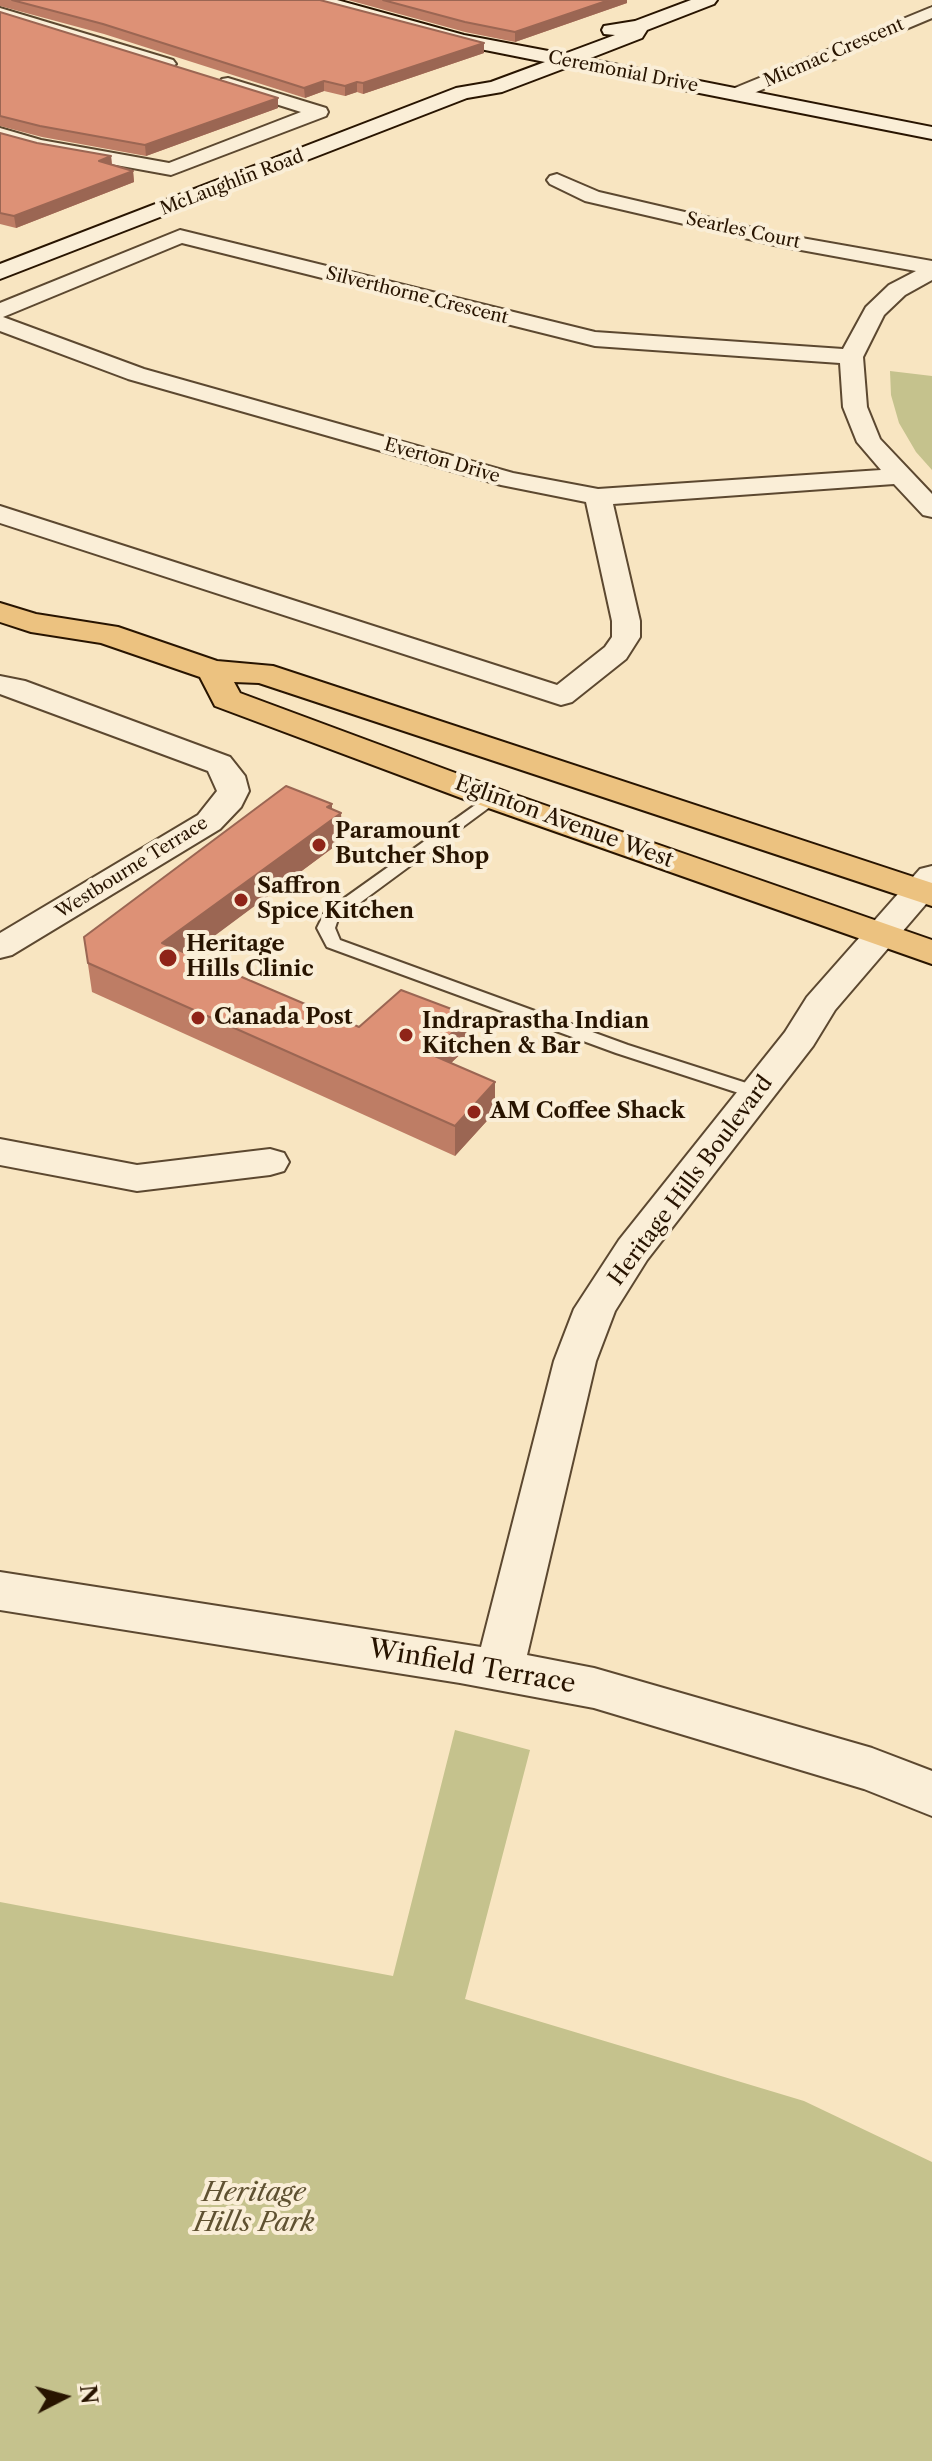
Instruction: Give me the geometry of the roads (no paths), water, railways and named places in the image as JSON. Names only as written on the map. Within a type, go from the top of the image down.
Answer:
[{"type":"main road","name":"Eglinton Avenue West","points":[[0,582],[62,604],[107,634]]},
{"type":"main road","name":"Eglinton Avenue West","points":[[0,612],[31,623],[107,634],[213,671],[262,673],[928,887]]},
{"type":"main road","name":"Eglinton Avenue West","points":[[213,671],[227,699],[492,798],[932,953]]},
{"type":"street","name":"Ceremonial Drive","points":[[317,0],[462,40],[932,133]]},
{"type":"street","name":"McLaughlin Road","points":[[463,92],[470,82],[613,29],[639,26],[708,0]]},
{"type":"street","name":"Micmac Crescent","points":[[736,94],[932,12]]},
{"type":"street","points":[[0,13],[319,112],[171,169],[60,150],[0,134]]},
{"type":"street","name":"McLaughlin Road","points":[[0,272],[463,92],[495,88],[566,61],[635,34],[639,26]]},
{"type":"street","name":"Searles Court","points":[[557,180],[592,197],[779,240],[932,269]]},
{"type":"street","name":"Silverthorne Crescent","points":[[0,311],[180,236],[595,339],[851,357]]},
{"type":"street","points":[[932,269],[897,290],[874,312],[851,357],[855,407],[869,442],[932,509]]},
{"type":"street","name":"Everton Drive","points":[[0,323],[136,374],[510,480],[598,497],[899,476]]},
{"type":"street","points":[[0,514],[561,696],[616,653],[626,637],[626,621],[598,497]]},
{"type":"street","name":"Westbourne Terrace","points":[[0,685],[15,687],[219,764],[229,776],[233,791],[230,800],[209,822],[0,948]]},
{"type":"street","name":"Heritage Hills Boulevard","points":[[499,1670],[575,1361],[595,1309],[633,1250],[800,1038],[820,1005],[881,934],[928,887]]},
{"type":"street","points":[[0,1152],[137,1178],[270,1162]]},
{"type":"street","name":"Winfield Terrace","points":[[0,1591],[499,1670],[594,1688],[872,1770],[932,1794]]},
{"type":"lane","points":[[492,798],[331,916],[326,928],[333,943],[608,1043],[758,1093]]},
{"type":"place","name":"Paramount Butcher Shop","points":[[319,845]]},
{"type":"place","name":"Saffron Spice Kitchen","points":[[241,900]]},
{"type":"place","name":"Heritage Hills Clinic","points":[[168,958]]},
{"type":"place","name":"Canada Post","points":[[198,1018]]},
{"type":"place","name":"Indraprastha Indian Kitchen & Bar","points":[[406,1035]]},
{"type":"place","name":"AM Coffee Shack","points":[[474,1112]]},
{"type":"park label","name":"Heritage Hills Park","points":[[254,2208]]}]
